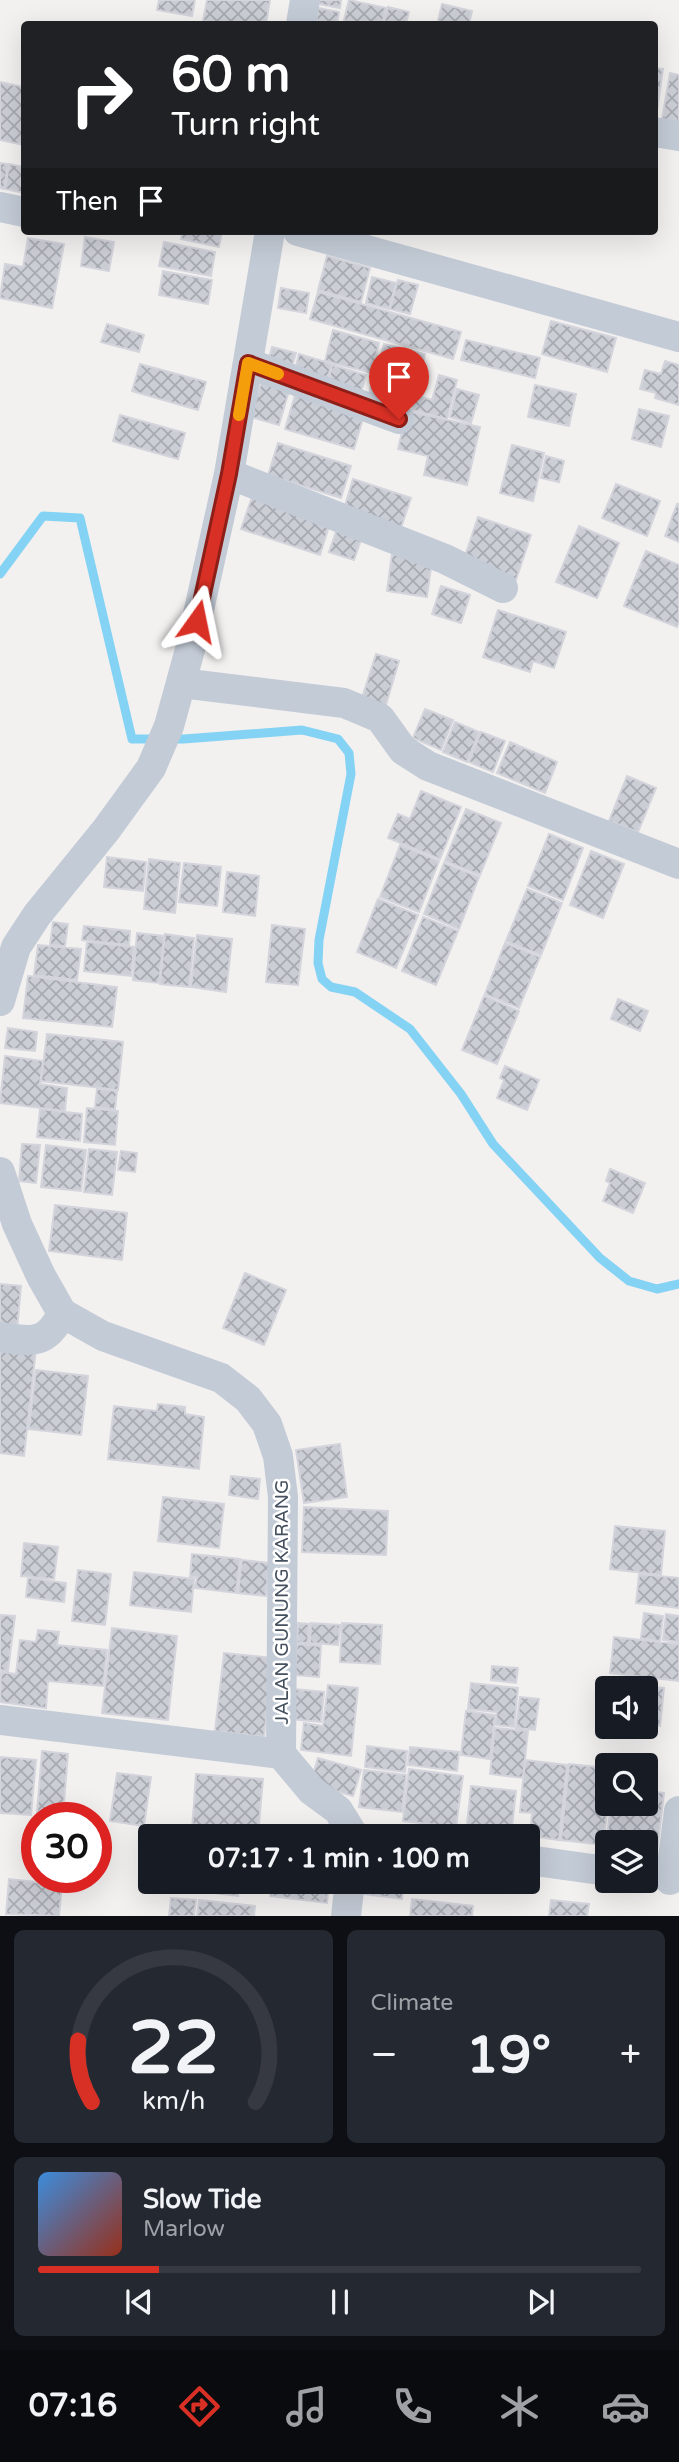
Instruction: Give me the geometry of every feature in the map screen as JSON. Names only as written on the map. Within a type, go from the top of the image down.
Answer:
[{"type":"street","points":[[302,21],[305,0]]},
{"type":"street","points":[[658,133],[679,136]]},
{"type":"street","points":[[0,207],[21,211]]},
{"type":"street","points":[[0,1000],[16,947],[37,915],[106,830],[151,768],[169,726],[229,474],[269,235]]},
{"type":"street","points":[[312,235],[679,337]]},
{"type":"street","points":[[248,363],[399,419]]},
{"type":"street","points":[[229,474],[445,559],[503,588]]},
{"type":"street","points":[[181,684],[344,703],[380,718],[403,750],[428,766],[679,864]]},
{"type":"street","points":[[0,1172],[8,1223],[62,1313],[55,1328],[40,1339],[0,1338]]},
{"type":"street","name":"JALAN GUNUNG KARANG","points":[[62,1313],[103,1336],[221,1378],[248,1399],[267,1424],[278,1456],[283,1497],[281,1754]]},
{"type":"street","points":[[0,1720],[281,1754],[312,1791],[338,1810],[348,1824]]},
{"type":"street","points":[[665,1879],[679,1811]]},
{"type":"street","points":[[540,1862],[595,1869]]},
{"type":"street","points":[[346,1916],[349,1894]]},
{"type":"building","points":[[159,0],[195,0],[192,16],[157,10]]},
{"type":"building","points":[[207,0],[270,0],[266,21],[203,21]]},
{"type":"building","points":[[320,0],[341,0],[340,8],[319,4]]},
{"type":"building","points":[[349,0],[386,8],[383,21],[344,21]]},
{"type":"building","points":[[442,4],[472,11],[470,21],[438,21]]},
{"type":"building","points":[[388,7],[409,12],[407,21],[385,21]]},
{"type":"building","points":[[318,8],[339,12],[338,21],[316,21]]},
{"type":"building","points":[[658,68],[663,69],[658,104]]},
{"type":"building","points":[[670,73],[679,75],[679,122],[662,119]]},
{"type":"building","points":[[0,82],[21,86],[21,144],[0,140]]},
{"type":"building","points":[[0,163],[8,164],[4,189],[0,188]]},
{"type":"building","points":[[9,164],[21,166],[21,192],[5,189]]},
{"type":"building","points":[[182,235],[221,235],[219,247],[181,239]]},
{"type":"building","points":[[85,237],[114,242],[109,271],[81,266]]},
{"type":"building","points":[[28,238],[64,244],[52,308],[0,298],[5,264],[23,267]]},
{"type":"building","points":[[164,242],[215,252],[211,276],[159,266]]},
{"type":"building","points":[[327,256],[370,268],[361,302],[318,290]]},
{"type":"building","points":[[163,271],[212,280],[208,304],[159,295]]},
{"type":"building","points":[[372,277],[396,283],[389,309],[366,303]]},
{"type":"building","points":[[398,280],[418,285],[410,314],[390,309]]},
{"type":"building","points":[[281,288],[309,293],[306,313],[278,308]]},
{"type":"building","points":[[318,292],[461,332],[453,359],[310,319]]},
{"type":"building","points":[[551,321],[616,338],[607,372],[542,354]]},
{"type":"building","points":[[107,324],[144,335],[139,352],[101,342]]},
{"type":"building","points":[[333,330],[379,343],[372,373],[325,361]]},
{"type":"building","points":[[466,340],[540,358],[535,378],[461,360]]},
{"type":"building","points":[[384,344],[425,354],[417,389],[375,379]]},
{"type":"building","points":[[272,347],[296,353],[291,370],[268,363]]},
{"type":"building","points":[[299,354],[332,364],[326,383],[294,374]]},
{"type":"building","points":[[665,361],[679,365],[679,405],[655,398],[656,393],[640,389],[645,370],[661,374]]},
{"type":"building","points":[[140,364],[206,382],[198,410],[132,391]]},
{"type":"building","points":[[332,365],[366,375],[361,393],[328,383]]},
{"type":"building","points":[[439,375],[457,380],[447,419],[412,410],[416,395],[432,400]]},
{"type":"building","points":[[263,376],[291,384],[279,425],[251,417]]},
{"type":"building","points":[[372,382],[410,392],[405,409],[368,399]]},
{"type":"building","points":[[535,385],[576,394],[569,426],[528,417]]},
{"type":"building","points":[[457,389],[479,395],[471,423],[450,417]]},
{"type":"building","points":[[295,395],[364,415],[354,449],[285,429]]},
{"type":"building","points":[[639,409],[669,416],[661,447],[632,439]]},
{"type":"building","points":[[407,411],[480,427],[467,485],[424,475],[428,456],[398,449]]},
{"type":"building","points":[[120,415],[185,433],[178,459],[113,441]]},
{"type":"building","points":[[278,443],[351,466],[341,498],[268,475]]},
{"type":"building","points":[[512,445],[544,453],[533,501],[500,493]]},
{"type":"building","points":[[546,456],[564,461],[559,482],[541,478]]},
{"type":"building","points":[[353,479],[411,498],[400,531],[343,512]]},
{"type":"building","points":[[616,484],[660,501],[647,536],[602,518]]},
{"type":"building","points":[[252,497],[330,523],[320,555],[241,529]]},
{"type":"building","points":[[679,504],[679,542],[665,536]]},
{"type":"building","points":[[478,517],[531,535],[516,580],[463,562]]},
{"type":"building","points":[[579,526],[619,543],[597,598],[556,582]]},
{"type":"building","points":[[337,529],[362,537],[354,560],[329,552]]},
{"type":"building","points":[[646,551],[679,565],[677,627],[624,606]]},
{"type":"building","points":[[392,554],[432,560],[427,597],[387,591]]},
{"type":"building","points":[[441,586],[470,595],[461,623],[432,614]]},
{"type":"building","points":[[498,610],[566,632],[554,668],[533,661],[530,672],[483,657]]},
{"type":"building","points":[[376,654],[399,661],[385,708],[361,701]]},
{"type":"building","points":[[425,709],[453,720],[441,750],[413,738]]},
{"type":"building","points":[[455,722],[479,732],[467,762],[443,752]]},
{"type":"building","points":[[481,732],[505,741],[493,772],[469,762]]},
{"type":"building","points":[[510,742],[557,762],[545,793],[497,773]]},
{"type":"building","points":[[627,776],[656,788],[638,832],[609,821]]},
{"type":"building","points":[[421,791],[461,807],[440,859],[388,838],[398,814],[410,819]]},
{"type":"building","points":[[466,809],[501,823],[480,875],[445,861]]},
{"type":"building","points":[[549,834],[583,848],[563,900],[528,886]]},
{"type":"building","points":[[400,845],[439,861],[419,912],[380,897]]},
{"type":"building","points":[[591,851],[624,864],[603,918],[570,905]]},
{"type":"building","points":[[107,857],[146,862],[143,891],[104,887]]},
{"type":"building","points":[[149,859],[180,863],[175,913],[144,909]]},
{"type":"building","points":[[184,863],[221,867],[217,906],[179,902]]},
{"type":"building","points":[[444,863],[479,877],[459,929],[424,914]]},
{"type":"building","points":[[227,872],[259,876],[255,916],[223,912]]},
{"type":"building","points":[[527,889],[562,903],[541,955],[506,941]]},
{"type":"building","points":[[378,899],[418,915],[396,968],[357,952]]},
{"type":"building","points":[[423,917],[458,931],[436,985],[402,971]]},
{"type":"building","points":[[53,922],[68,924],[65,946],[50,945]]},
{"type":"building","points":[[272,925],[305,929],[298,985],[266,982]]},
{"type":"building","points":[[84,926],[130,931],[129,945],[82,940]]},
{"type":"building","points":[[137,933],[164,936],[159,983],[133,980]]},
{"type":"building","points":[[165,934],[194,938],[189,987],[160,984]]},
{"type":"building","points":[[197,935],[232,939],[226,992],[191,987]]},
{"type":"building","points":[[87,942],[134,947],[131,976],[84,971]]},
{"type":"building","points":[[505,943],[540,957],[519,1008],[485,994]]},
{"type":"building","points":[[38,945],[81,949],[77,980],[34,975]]},
{"type":"building","points":[[28,976],[117,987],[112,1027],[23,1018]]},
{"type":"building","points":[[484,996],[519,1011],[497,1064],[462,1050]]},
{"type":"building","points":[[618,999],[648,1011],[640,1031],[611,1019]]},
{"type":"building","points":[[8,1028],[37,1032],[35,1051],[5,1048]]},
{"type":"building","points":[[47,1034],[123,1042],[118,1090],[41,1081]]},
{"type":"building","points":[[5,1056],[43,1061],[40,1084],[67,1088],[65,1111],[0,1103]]},
{"type":"building","points":[[505,1066],[539,1080],[527,1110],[497,1098],[504,1080],[500,1078]]},
{"type":"building","points":[[97,1089],[117,1091],[115,1109],[95,1107]]},
{"type":"building","points":[[87,1108],[118,1111],[115,1145],[84,1142]]},
{"type":"building","points":[[40,1109],[82,1114],[80,1141],[37,1137]]},
{"type":"building","points":[[22,1144],[40,1145],[36,1183],[19,1181]]},
{"type":"building","points":[[46,1145],[86,1150],[81,1191],[41,1187]]},
{"type":"building","points":[[89,1149],[117,1152],[112,1195],[84,1192]]},
{"type":"building","points":[[121,1151],[137,1153],[135,1172],[118,1170]]},
{"type":"building","points":[[610,1169],[645,1183],[633,1213],[603,1201],[610,1183],[606,1181]]},
{"type":"building","points":[[55,1205],[127,1213],[122,1260],[49,1251]]},
{"type":"building","points":[[245,1273],[286,1290],[264,1345],[223,1328]]},
{"type":"building","points":[[0,1284],[21,1286],[17,1330],[0,1328]]},
{"type":"building","points":[[0,1345],[36,1349],[24,1456],[0,1453]]},
{"type":"building","points":[[36,1370],[88,1376],[81,1435],[29,1429]]},
{"type":"building","points":[[158,1404],[185,1407],[185,1414],[204,1417],[199,1469],[108,1459],[114,1406],[157,1411]]},
{"type":"building","points":[[340,1444],[347,1497],[304,1503],[296,1450]]},
{"type":"building","points":[[231,1476],[260,1479],[258,1499],[229,1495]]},
{"type":"building","points":[[163,1497],[224,1504],[219,1548],[158,1541]]},
{"type":"building","points":[[304,1507],[388,1511],[386,1555],[302,1552]]},
{"type":"building","points":[[615,1526],[665,1531],[661,1575],[610,1569]]},
{"type":"building","points":[[24,1543],[58,1547],[54,1579],[21,1576]]},
{"type":"building","points":[[192,1554],[240,1559],[236,1593],[195,1588],[197,1577],[190,1577]]},
{"type":"building","points":[[242,1560],[269,1563],[266,1596],[238,1593]]},
{"type":"building","points":[[78,1570],[111,1574],[105,1625],[72,1621]]},
{"type":"building","points":[[134,1572],[194,1579],[191,1612],[130,1605]]},
{"type":"building","points":[[639,1574],[679,1578],[679,1608],[636,1603]]},
{"type":"building","points":[[28,1578],[66,1583],[64,1602],[26,1597]]},
{"type":"building","points":[[644,1613],[663,1616],[660,1641],[641,1638]]},
{"type":"building","points":[[666,1614],[679,1616],[679,1642],[663,1640]]},
{"type":"building","points":[[0,1615],[15,1616],[8,1671],[0,1670]]},
{"type":"building","points":[[298,1623],[309,1624],[308,1643],[297,1643]]},
{"type":"building","points":[[311,1623],[340,1625],[338,1645],[310,1643]]},
{"type":"building","points":[[342,1623],[382,1625],[380,1664],[340,1662]]},
{"type":"building","points":[[112,1628],[177,1636],[168,1720],[102,1713]]},
{"type":"building","points":[[38,1630],[59,1632],[57,1645],[107,1650],[103,1686],[48,1681],[46,1708],[0,1702],[1,1672],[16,1674],[20,1640],[36,1642]]},
{"type":"building","points":[[614,1637],[679,1644],[679,1681],[658,1679],[658,1676],[610,1673]]},
{"type":"building","points":[[297,1644],[321,1646],[319,1677],[295,1675]]},
{"type":"building","points":[[224,1653],[273,1658],[264,1737],[215,1731]]},
{"type":"building","points":[[492,1666],[518,1668],[516,1683],[491,1680]]},
{"type":"building","points":[[471,1683],[518,1688],[514,1727],[495,1725],[497,1712],[468,1709]]},
{"type":"building","points":[[328,1685],[358,1688],[351,1756],[301,1750],[304,1723],[323,1726]]},
{"type":"building","points":[[658,1687],[664,1688],[658,1726]]},
{"type":"building","points":[[294,1689],[324,1692],[321,1722],[291,1719]]},
{"type":"building","points":[[520,1697],[539,1699],[535,1730],[516,1728]]},
{"type":"building","points":[[466,1711],[495,1715],[490,1759],[461,1755]]},
{"type":"building","points":[[495,1728],[528,1731],[523,1778],[490,1774]]},
{"type":"building","points":[[367,1746],[407,1751],[405,1772],[365,1767]]},
{"type":"building","points":[[410,1747],[459,1752],[457,1771],[408,1765]]},
{"type":"building","points":[[42,1751],[68,1754],[64,1802],[38,1802]]},
{"type":"building","points":[[0,1757],[36,1760],[32,1802],[21,1802],[21,1814],[0,1813]]},
{"type":"building","points":[[318,1758],[361,1770],[353,1796],[310,1784]]},
{"type":"building","points":[[525,1760],[567,1765],[559,1840],[540,1837],[540,1824],[531,1824],[532,1813],[520,1812]]},
{"type":"building","points":[[569,1764],[595,1767],[595,1816],[607,1816],[605,1830],[595,1830],[595,1844],[561,1840]]},
{"type":"building","points":[[409,1769],[463,1776],[456,1824],[403,1821]]},
{"type":"building","points":[[364,1770],[406,1775],[402,1812],[359,1807]]},
{"type":"building","points":[[117,1773],[151,1777],[144,1824],[112,1821]]},
{"type":"building","points":[[196,1774],[263,1779],[259,1824],[192,1824]]},
{"type":"building","points":[[471,1786],[516,1791],[512,1824],[467,1824]]},
{"type":"building","points":[[658,1792],[664,1793],[658,1843],[658,1830],[608,1830],[610,1816],[658,1816]]},
{"type":"building","points":[[9,1879],[21,1880],[21,1893],[61,1893],[59,1916],[6,1914]]},
{"type":"building","points":[[270,1894],[328,1894],[327,1903]]},
{"type":"building","points":[[362,1894],[403,1894],[402,1899]]},
{"type":"building","points":[[171,1898],[196,1900],[194,1916],[169,1916]]},
{"type":"building","points":[[412,1899],[473,1906],[472,1916],[410,1916]]},
{"type":"building","points":[[199,1900],[255,1906],[254,1916],[197,1916]]},
{"type":"building","points":[[551,1900],[589,1904],[587,1916],[549,1916]]},
{"type":"waterway","points":[[0,574],[43,516],[80,518],[132,739],[184,739],[302,730],[338,739],[349,753],[351,774],[319,940],[318,963],[322,979],[331,987],[355,992],[410,1029],[461,1094],[493,1144],[600,1258],[629,1281],[657,1289],[679,1284]]},
{"type":"slow traffic","points":[[239,415],[248,363],[278,374]]},
{"type":"route","points":[[197,621],[229,474],[248,363],[399,419]]}]
